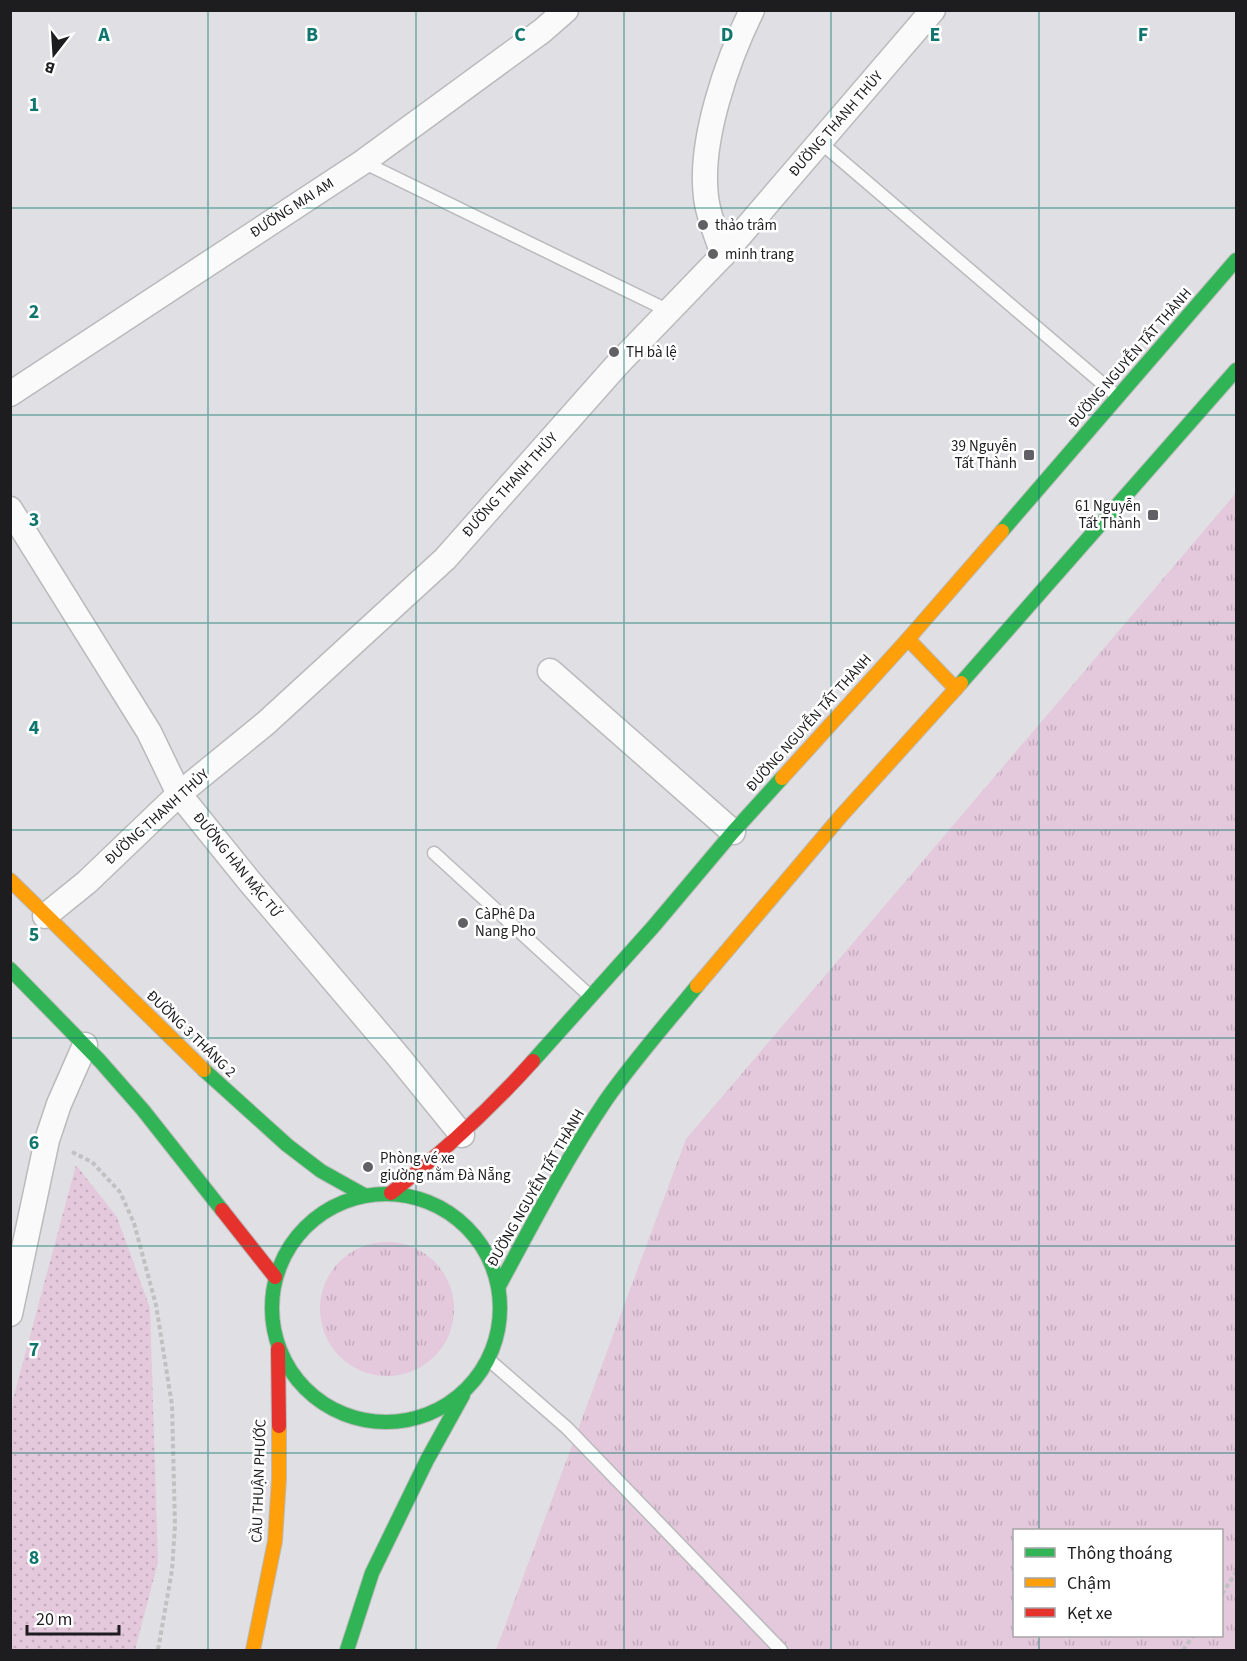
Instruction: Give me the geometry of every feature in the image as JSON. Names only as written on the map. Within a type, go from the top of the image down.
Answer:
[{"type":"main road","name":"ĐƯỜNG NGUYỄN TẤT THÀNH","points":[[391,1193],[462,1135],[500,1098],[591,997],[733,832],[908,639],[1236,260]]},
{"type":"main road","name":"ĐƯỜNG NGUYỄN TẤT THÀNH","points":[[499,1286],[568,1159],[607,1099],[649,1044],[841,816],[956,689],[1236,370]]},
{"type":"main road","points":[[908,639],[956,689]]},
{"type":"main road","name":"ĐƯỜNG 3 THÁNG 2","points":[[10,880],[223,1088],[287,1145],[321,1171],[364,1195]]},
{"type":"main road","points":[[10,969],[85,1045],[143,1110],[275,1277]]},
{"type":"main road","points":[[347,1650],[372,1573],[427,1460],[466,1390],[489,1360],[497,1336],[501,1311],[499,1286],[489,1257],[472,1232],[449,1212],[421,1199],[391,1193],[364,1195],[333,1206],[308,1224],[288,1249],[275,1277],[272,1300],[272,1324],[278,1347],[293,1375],[316,1398],[345,1414],[376,1422],[409,1420],[440,1409],[466,1390]]},
{"type":"main road","name":"CẦU THUẬN PHƯỚC","points":[[253,1650],[275,1541],[279,1479],[278,1347]]},
{"type":"street","name":"ĐƯỜNG MAI AM","points":[[10,394],[363,162],[542,31],[566,10]]},
{"type":"street","points":[[723,255],[706,200],[704,169],[721,91],[752,10]]},
{"type":"street","name":"ĐƯỜNG THANH THỦY","points":[[45,916],[87,882],[179,794],[266,723],[445,559],[616,366],[723,255],[933,10]]},
{"type":"street","name":"ĐƯỜNG HÀN MẶC TỬ","points":[[10,509],[149,732],[179,794],[462,1135]]},
{"type":"street","points":[[550,671],[733,832]]},
{"type":"street","points":[[10,1314],[47,1140],[58,1104],[85,1045]]},
{"type":"lane","points":[[820,142],[1118,397]]},
{"type":"lane","points":[[363,162],[669,310]]},
{"type":"lane","points":[[434,853],[591,997]]},
{"type":"lane","points":[[489,1360],[567,1428],[782,1650]]},
{"type":"path","points":[[47,1140],[92,1162],[120,1192],[134,1223],[156,1305],[172,1405],[175,1526],[172,1570],[158,1650]]},
{"type":"path","points":[[1223,1590],[1236,1572]]},
{"type":"path","points":[[1183,1650],[1192,1637]]},
{"type":"green space","points":[[1236,493],[1236,1650],[496,1650],[686,1139]]},
{"type":"green space","points":[[76,1165],[117,1217],[150,1308],[158,1562],[135,1650],[11,1650],[10,1432],[13,1399]]},
{"type":"green space","points":[[387,1242],[413,1247],[434,1262],[449,1283],[454,1309],[449,1335],[434,1356],[413,1371],[387,1376],[361,1371],[340,1356],[325,1335],[320,1309],[325,1283],[340,1262],[361,1247]]},
{"type":"traffic: fast","points":[[1002,531],[1236,260]]},
{"type":"traffic: fast","points":[[961,683],[1236,370]]},
{"type":"traffic: fast","points":[[533,1061],[782,778]]},
{"type":"traffic: fast","points":[[10,969],[100,1061],[143,1110],[222,1210]]},
{"type":"traffic: fast","points":[[499,1286],[591,1122],[639,1056],[697,986]]},
{"type":"traffic: fast","points":[[204,1070],[287,1145],[321,1171],[364,1195]]},
{"type":"traffic: fast","points":[[386,1194],[408,1196],[440,1207],[467,1227],[487,1254],[498,1286],[500,1308],[498,1330],[487,1362],[467,1389],[440,1409],[408,1420],[386,1422],[364,1420],[332,1409],[305,1389],[285,1362],[274,1330],[272,1308],[274,1286],[285,1254],[305,1227],[332,1207],[364,1196],[386,1194]]},
{"type":"traffic: fast","points":[[347,1650],[372,1573],[427,1460],[463,1395]]},
{"type":"traffic: slow","points":[[782,778],[1002,531]]},
{"type":"traffic: slow","points":[[908,639],[956,689]]},
{"type":"traffic: slow","points":[[697,986],[841,816],[961,683]]},
{"type":"traffic: slow","points":[[10,880],[204,1070]]},
{"type":"traffic: slow","points":[[253,1650],[275,1541],[279,1479],[279,1426]]},
{"type":"traffic: jam","points":[[391,1193],[465,1130],[533,1061]]},
{"type":"traffic: jam","points":[[222,1210],[275,1277]]},
{"type":"traffic: jam","points":[[278,1349],[279,1426]]},
{"type":"place","name":"thảo trâm","points":[[703,225]]},
{"type":"place","name":"minh trang","points":[[713,254]]},
{"type":"place","name":"TH bà lệ","points":[[614,352]]},
{"type":"place","name":"39 Nguyễn Tất Thành","points":[[1029,455]]},
{"type":"place","name":"61 Nguyễn Tất Thành","points":[[1153,515]]},
{"type":"place","name":"CàPhê Da Nang Pho","points":[[463,923]]},
{"type":"place","name":"Phòng vé xe giường nằm Đà Nẵng","points":[[368,1167]]}]
